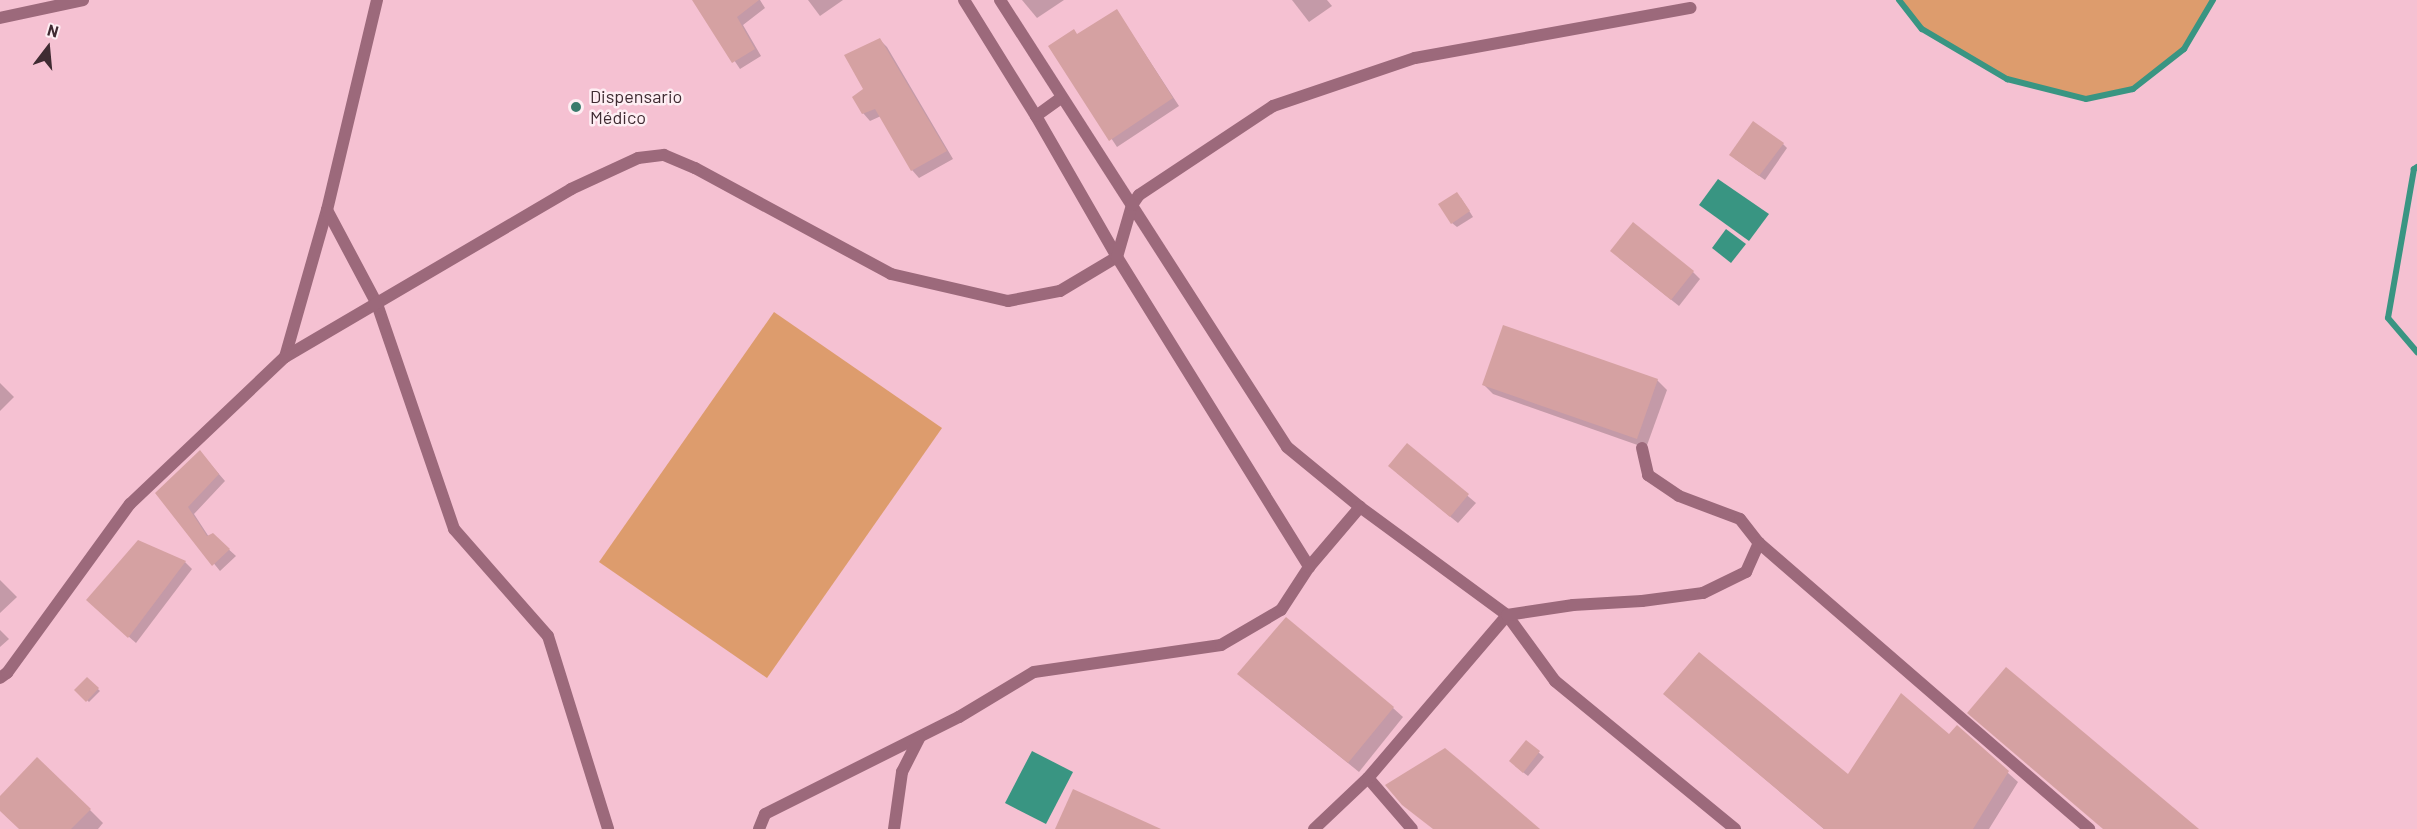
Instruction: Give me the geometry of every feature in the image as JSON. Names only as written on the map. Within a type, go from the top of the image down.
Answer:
[{"type":"street","points":[[0,18],[83,0]]},
{"type":"street","points":[[285,357],[327,210],[377,0]]},
{"type":"street","points":[[964,0],[1036,116],[1117,257],[1309,567]]},
{"type":"street","points":[[1000,0],[1287,447],[1360,507],[1507,615],[1555,681],[1735,829]]},
{"type":"street","points":[[0,678],[7,673],[130,504],[285,357],[571,189],[638,158],[664,155],[695,168],[891,274],[1008,301],[1060,291],[1117,257],[1132,205],[1139,195],[1273,106],[1415,58],[1690,4]]},
{"type":"street","points":[[1036,116],[1062,98]]},
{"type":"street","points":[[327,210],[377,304],[454,529],[548,636],[608,829]]},
{"type":"street","points":[[1642,448],[1648,475],[1679,496],[1740,519],[1759,543],[2089,829]]},
{"type":"street","points":[[759,829],[765,814],[920,737],[1034,672],[1221,645],[1281,610],[1309,567],[1360,507]]},
{"type":"street","points":[[1314,829],[1368,778],[1507,615],[1573,605],[1642,601],[1703,593],[1746,572],[1759,543]]},
{"type":"street","points":[[894,829],[902,772],[920,737]]},
{"type":"street","points":[[1368,778],[1412,829]]},
{"type":"shaded area","points":[[1899,0],[2213,0],[2184,49],[2133,89],[2086,99],[2007,79],[1922,29]]},
{"type":"shaded area","points":[[1718,179],[1769,214],[1749,241],[1699,205]]},
{"type":"shaded area","points":[[1726,229],[1746,244],[1731,263],[1712,248]]},
{"type":"shaded area","points":[[774,312],[942,428],[767,678],[599,562]]},
{"type":"shaded area","points":[[1032,751],[1073,772],[1046,824],[1005,803]]},
{"type":"building","points":[[692,0],[759,0],[737,17],[755,49],[732,63]]},
{"type":"building","points":[[1117,9],[1173,98],[1109,141],[1048,46],[1074,29],[1077,34]]},
{"type":"building","points":[[880,38],[947,151],[911,171],[875,109],[862,114],[852,97],[863,89],[844,55]]},
{"type":"building","points":[[1753,121],[1784,143],[1759,176],[1729,155]]},
{"type":"building","points":[[1457,192],[1470,211],[1451,224],[1438,204]]},
{"type":"building","points":[[1633,222],[1694,271],[1671,300],[1610,251]]},
{"type":"building","points":[[1503,325],[1658,379],[1637,439],[1482,385]]},
{"type":"building","points":[[1407,443],[1469,494],[1450,517],[1388,466]]},
{"type":"building","points":[[200,450],[219,474],[188,507],[207,536],[213,533],[230,549],[212,566],[155,493]]},
{"type":"building","points":[[138,540],[186,561],[128,638],[86,600]]},
{"type":"building","points":[[1286,617],[1394,707],[1348,763],[1237,674]]},
{"type":"building","points":[[1699,652],[1848,774],[1901,693],[1949,734],[1957,725],[2009,771],[1973,829],[1824,829],[1663,694]]},
{"type":"building","points":[[2006,667],[2199,829],[2103,829],[1967,713]]},
{"type":"building","points":[[87,677],[99,688],[86,702],[74,690]]},
{"type":"building","points":[[1526,740],[1540,751],[1523,773],[1509,761]]},
{"type":"building","points":[[1445,748],[1540,829],[1433,829],[1402,805],[1385,785]]},
{"type":"building","points":[[37,757],[91,809],[71,829],[19,829],[0,811],[0,796]]},
{"type":"building","points":[[1073,789],[1161,829],[1055,829]]},
{"type":"waterway","points":[[1899,0],[1922,29],[2007,79],[2086,99],[2133,89],[2184,49],[2213,0]]},
{"type":"waterway","points":[[2417,167],[2414,169],[2388,318],[2417,352]]},
{"type":"place","name":"Dispensario Médico","points":[[576,107]]}]
